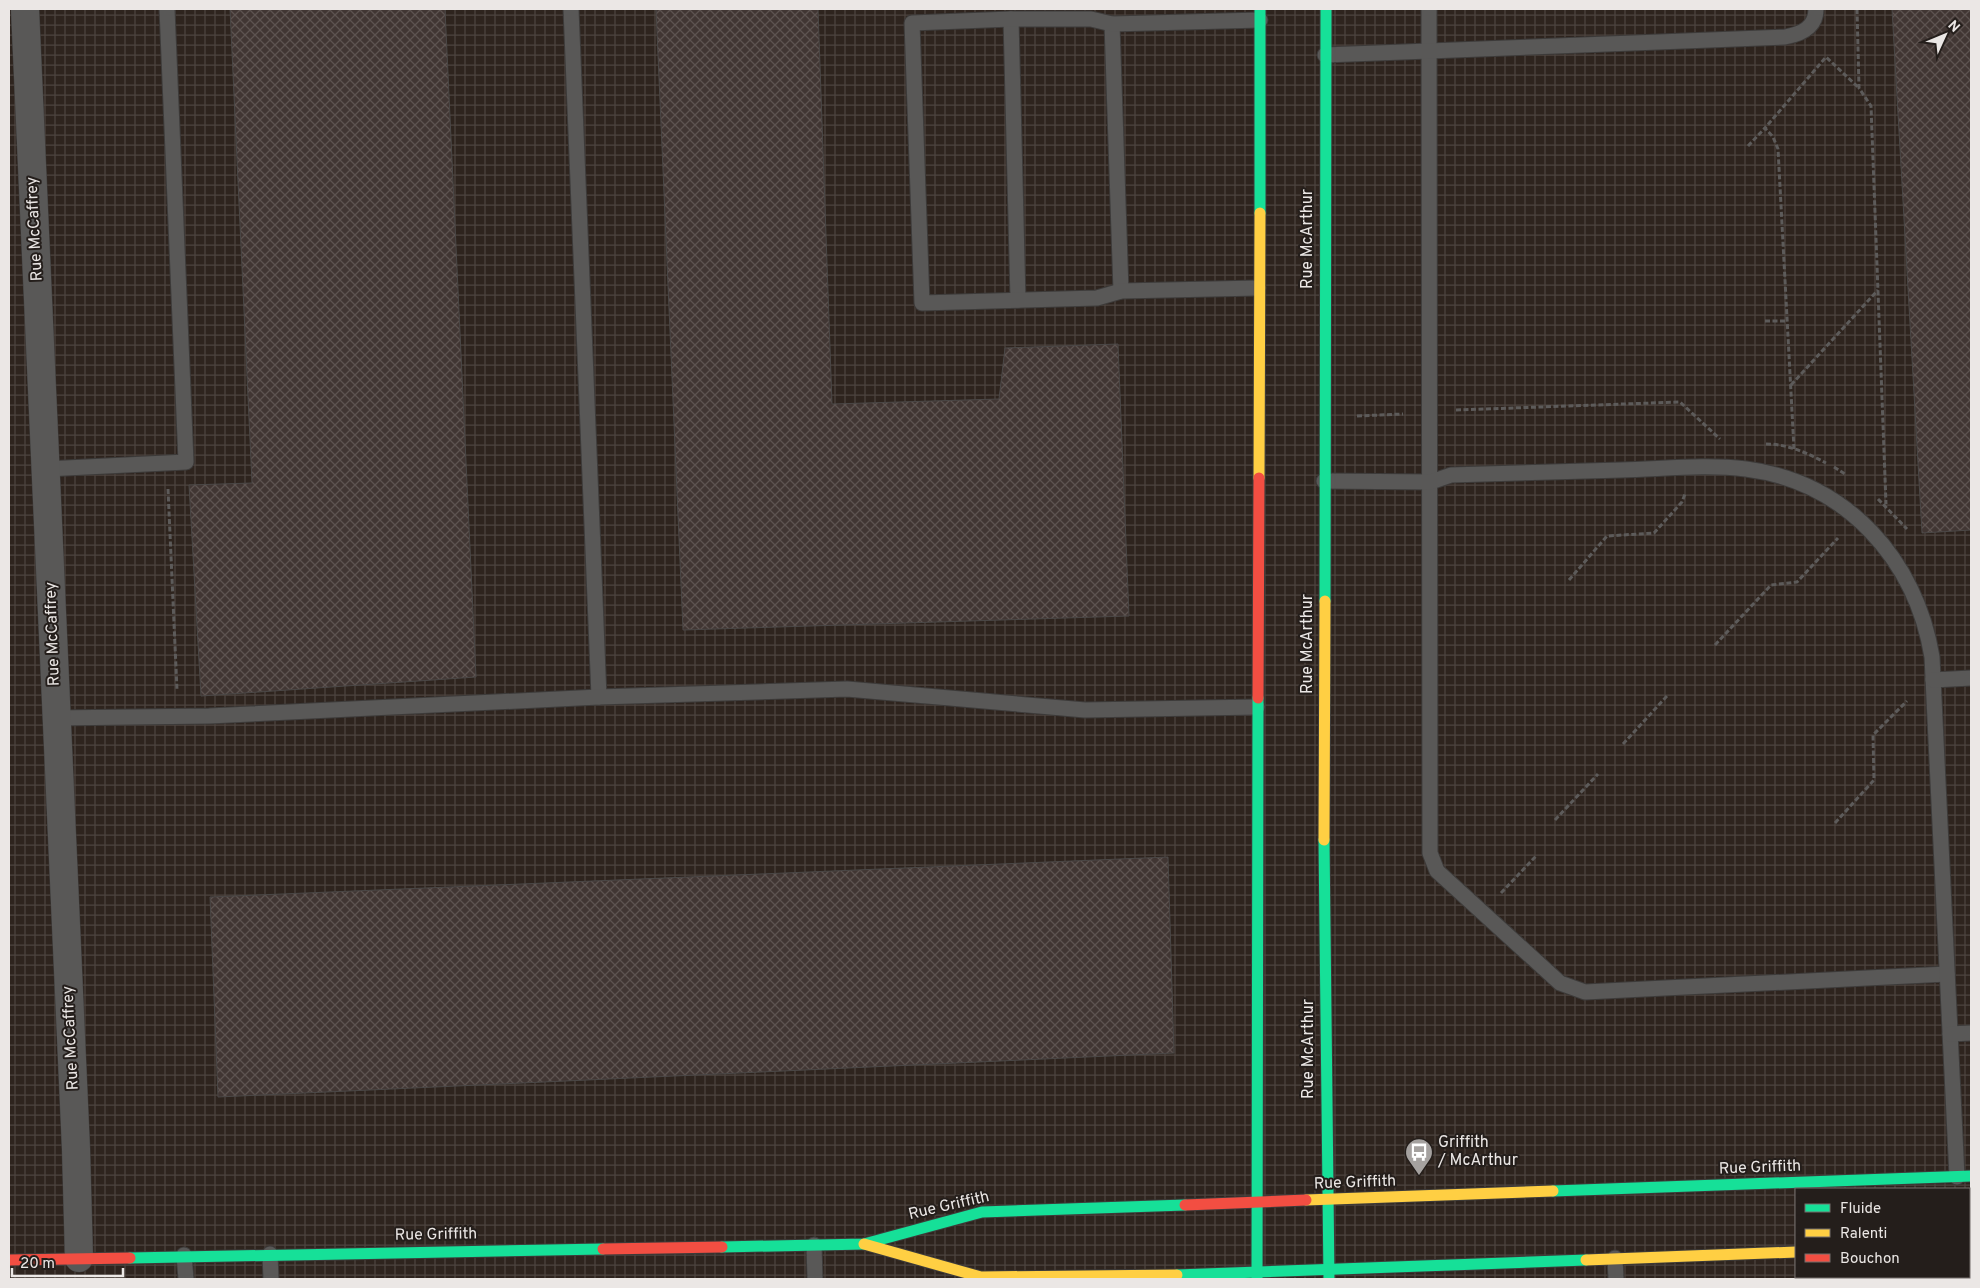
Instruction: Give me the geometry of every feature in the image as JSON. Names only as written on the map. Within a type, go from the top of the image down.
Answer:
[{"type":"street","name":"Rue McCaffrey","points":[[25,9],[79,1258]]},
{"type":"street","name":"Rue McArthur","points":[[1326,9],[1324,481],[1327,1199],[1329,1275]]},
{"type":"street","points":[[1257,1276],[1260,15]]},
{"type":"street","name":"Rue Griffith","points":[[9,1260],[184,1255],[864,1244],[982,1212],[1964,1176]]},
{"type":"street","name":"Rue Griffith","points":[[864,1244],[981,1277],[1329,1275],[1615,1258],[1795,1252]]},
{"type":"lane","points":[[46,469],[186,462],[166,9]]},
{"type":"lane","points":[[571,9],[599,697]]},
{"type":"lane","points":[[1429,9],[1430,852],[1437,871],[1560,983],[1585,992],[1947,974]]},
{"type":"lane","points":[[1325,55],[1785,37],[1807,29],[1815,21],[1816,9]]},
{"type":"lane","points":[[1258,288],[1121,291],[1097,298],[922,303],[912,23],[1011,19],[1092,19],[1112,24],[1260,15]]},
{"type":"lane","points":[[1011,19],[1018,300]]},
{"type":"lane","points":[[1112,24],[1121,291]]},
{"type":"lane","points":[[1324,481],[1431,482],[1451,475],[1716,467],[1748,469],[1777,476],[1809,488],[1833,500],[1854,516],[1885,546],[1920,606],[1928,632],[1933,680],[1950,1034],[1964,1176]]},
{"type":"lane","points":[[1933,680],[1971,678]]},
{"type":"lane","points":[[56,718],[209,716],[599,697],[848,689],[1085,710],[1257,707]]},
{"type":"lane","points":[[1950,1034],[1971,1033]]},
{"type":"lane","points":[[814,1245],[815,1279]]},
{"type":"lane","points":[[270,1254],[271,1279]]},
{"type":"lane","points":[[184,1255],[186,1279]]},
{"type":"lane","points":[[1615,1258],[1616,1279]]},
{"type":"path","points":[[1857,9],[1859,88]]},
{"type":"path","points":[[1748,146],[1826,57],[1859,88],[1871,106],[1886,505]]},
{"type":"path","points":[[1765,128],[1773,136],[1778,149],[1794,449]]},
{"type":"path","points":[[1791,386],[1879,290]]},
{"type":"path","points":[[1765,321],[1787,321]]},
{"type":"path","points":[[1452,410],[1680,402],[1726,445]]},
{"type":"path","points":[[1349,416],[1409,414]]},
{"type":"path","points":[[1761,443],[1777,444],[1807,453],[1848,476]]},
{"type":"path","points":[[168,488],[178,693]]},
{"type":"path","points":[[1871,493],[1886,505]]},
{"type":"path","points":[[1569,580],[1607,536],[1654,532],[1682,502]]},
{"type":"path","points":[[1879,510],[1886,505]]},
{"type":"path","points":[[1715,645],[1771,585],[1797,582],[1842,533]]},
{"type":"path","points":[[1623,744],[1667,696]]},
{"type":"path","points":[[1835,823],[1874,780],[1872,735],[1902,705]]},
{"type":"path","points":[[1555,820],[1598,774]]},
{"type":"path","points":[[1482,914],[1537,855]]},
{"type":"shaded area","points":[[9,9],[1971,9],[1971,1279],[9,1279]]},
{"type":"building","points":[[230,9],[445,9],[476,677],[201,696],[189,485],[252,483]]},
{"type":"building","points":[[656,9],[818,9],[832,404],[999,399],[1005,348],[1118,344],[1129,616],[683,630]]},
{"type":"building","points":[[1892,9],[1971,9],[1971,530],[1922,533]]},
{"type":"building","points":[[1168,857],[1174,1053],[218,1097],[210,897]]},
{"type":"traffic: fast","points":[[1260,9],[1260,213]]},
{"type":"traffic: fast","points":[[1325,601],[1326,9]]},
{"type":"traffic: fast","points":[[1257,1279],[1258,698]]},
{"type":"traffic: fast","points":[[1324,840],[1329,1279]]},
{"type":"traffic: fast","points":[[1553,1191],[1971,1176]]},
{"type":"traffic: fast","points":[[722,1247],[864,1244],[982,1212],[1185,1205]]},
{"type":"traffic: fast","points":[[130,1258],[603,1249]]},
{"type":"traffic: fast","points":[[1177,1275],[1586,1260]]},
{"type":"traffic: slow","points":[[1259,478],[1260,213]]},
{"type":"traffic: slow","points":[[1324,840],[1325,601]]},
{"type":"traffic: slow","points":[[1306,1200],[1553,1191]]},
{"type":"traffic: slow","points":[[864,1244],[981,1277],[1177,1275]]},
{"type":"traffic: slow","points":[[1586,1260],[1795,1252]]},
{"type":"traffic: jam","points":[[1258,698],[1259,478]]},
{"type":"traffic: jam","points":[[1185,1205],[1306,1200]]},
{"type":"traffic: jam","points":[[603,1249],[722,1247]]},
{"type":"traffic: jam","points":[[9,1260],[130,1258]]},
{"type":"place","name":"Griffith / McArthur","points":[[1419,1176]]}]
